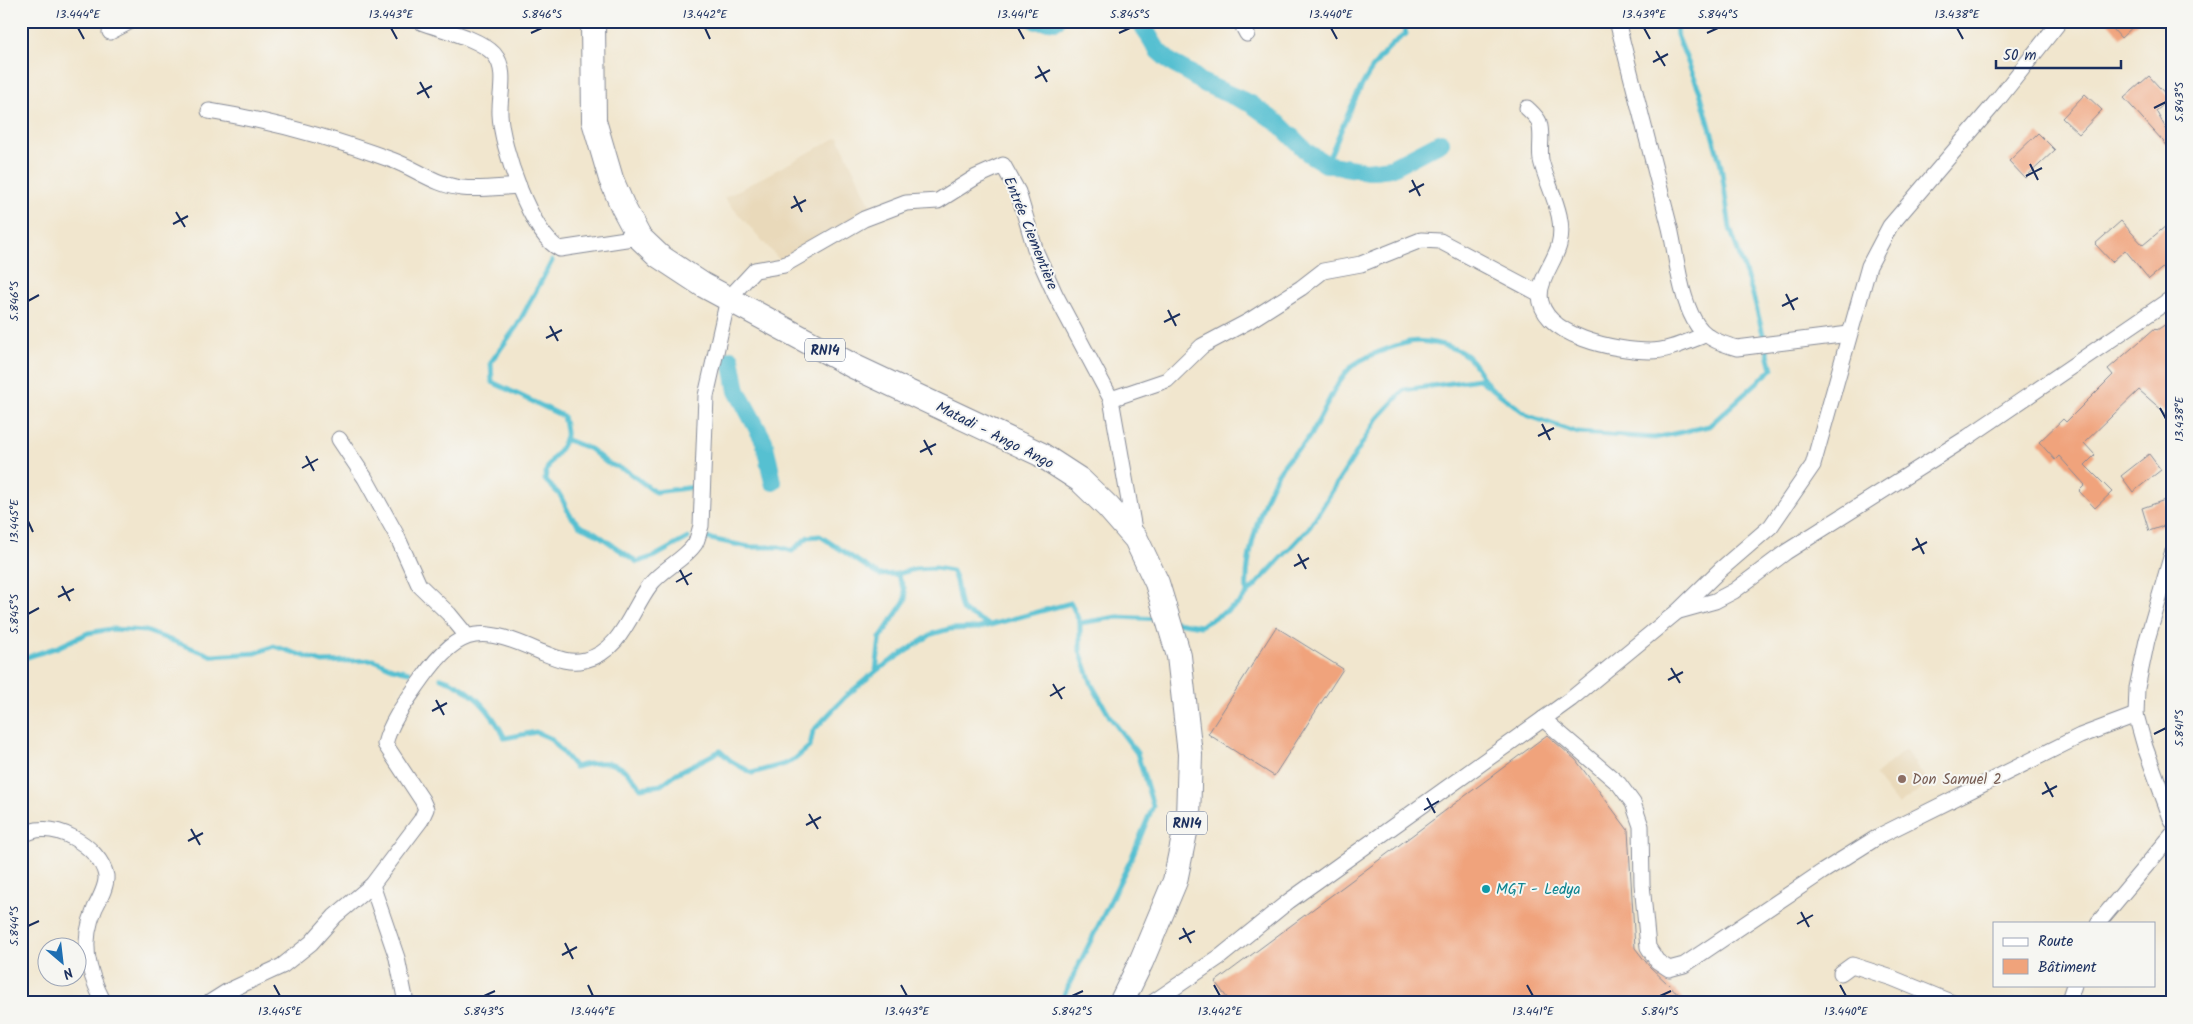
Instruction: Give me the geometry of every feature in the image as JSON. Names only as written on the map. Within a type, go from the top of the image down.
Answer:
[{"type":"highway","name":"Matadi - Ango Ango","points":[[593,21],[594,121],[611,179],[640,237],[659,256],[728,299],[853,366],[1040,454],[1080,480],[1108,507],[1136,539],[1157,582],[1179,656],[1190,754],[1188,818],[1175,882],[1141,962],[1121,1003]]},
{"type":"street","points":[[110,32],[131,21]]},
{"type":"street","points":[[1617,21],[1670,227],[1682,288],[1694,320],[1705,335],[1719,343],[1737,348],[1849,334]]},
{"type":"street","points":[[1152,1003],[1221,956],[1289,901],[1571,700],[1678,611],[1720,570],[1771,526],[1813,465],[1869,266],[1890,226],[1996,102],[2060,21]]},
{"type":"street","points":[[421,22],[477,42],[494,54],[501,65],[501,121],[504,145],[519,186],[543,234],[552,245],[560,249],[640,237]]},
{"type":"street","points":[[1527,108],[1538,120],[1542,134],[1541,158],[1560,218],[1560,244],[1540,294],[1545,311],[1558,326],[1579,338],[1604,346],[1651,351],[1676,346],[1705,335]]},
{"type":"street","points":[[208,111],[255,118],[304,130],[393,160],[448,186],[463,188],[519,186]]},
{"type":"street","name":"Entrée Ciementière","points":[[728,299],[755,270],[784,264],[864,219],[906,203],[938,201],[976,177],[1003,165],[1018,192],[1036,252],[1055,294],[1111,399],[1136,539]]},
{"type":"street","points":[[1111,399],[1167,380],[1202,346],[1249,321],[1301,288],[1323,271],[1361,264],[1421,240],[1440,241],[1540,294]]},
{"type":"street","points":[[1678,611],[1715,601],[1734,591],[1786,552],[1968,437],[2172,298]]},
{"type":"street","points":[[209,1003],[228,991],[282,966],[311,943],[336,916],[372,885],[421,820],[426,809],[385,744],[388,732],[432,665],[450,645],[467,636],[489,633],[511,639],[563,661],[586,660],[609,647],[628,626],[642,595],[657,576],[695,543],[701,526],[706,396],[728,299]]},
{"type":"street","points":[[339,439],[396,534],[419,585],[449,614],[467,636]]},
{"type":"street","points":[[2172,554],[2145,650],[2137,688],[2136,715],[2145,747],[2172,821]]},
{"type":"street","points":[[1543,719],[1619,784],[1633,803],[1641,826],[1642,884],[1648,947],[1656,961],[1669,969],[1684,965],[1822,872],[1881,835],[2080,736],[2136,715]]},
{"type":"street","points":[[21,837],[39,830],[52,830],[66,834],[90,850],[103,866],[106,879],[88,924],[85,941],[90,971],[104,1003]]},
{"type":"street","points":[[2099,922],[2172,835]]},
{"type":"street","points":[[372,885],[397,958],[406,1003]]},
{"type":"street","points":[[1841,973],[1852,965],[1892,978],[1953,1003]]},
{"type":"street","points":[[2068,1003],[2074,986]]},
{"type":"shaded area","points":[[838,137],[871,206],[784,265],[724,198]]},
{"type":"shaded area","name":"Don Samuel 2","points":[[1905,750],[1929,783],[1898,805],[1875,775]]},
{"type":"building","points":[[2106,21],[2139,21],[2121,38]]},
{"type":"building","points":[[2149,76],[2170,99],[2156,111],[2172,139],[2172,151],[2124,98]]},
{"type":"building","points":[[2085,94],[2102,110],[2079,134],[2062,118]]},
{"type":"building","points":[[2038,133],[2055,150],[2025,178],[2009,161]]},
{"type":"building","points":[[2121,221],[2143,245],[2172,221],[2172,260],[2149,279],[2125,250],[2112,262],[2095,244]]},
{"type":"building","points":[[2172,320],[2172,419],[2139,390],[2084,443],[2095,455],[2085,465],[2112,492],[2095,508],[2079,491],[2085,485],[2059,456],[2055,460],[2039,442],[2063,419],[2066,422],[2113,375],[2108,369],[2155,328],[2157,330]]},
{"type":"building","points":[[2149,454],[2161,470],[2133,492],[2121,476]]},
{"type":"building","points":[[2165,500],[2172,523],[2149,531],[2142,508]]},
{"type":"building","points":[[1276,627],[1343,669],[1274,776],[1208,734]]},
{"type":"building","name":"MGT - Ledya","points":[[1547,735],[1576,760],[1628,830],[1635,948],[1649,966],[1688,1003],[1231,1003],[1215,982]]},
{"type":"waterway","points":[[1036,21],[1056,21]]},
{"type":"waterway","points":[[1140,21],[1158,51],[1173,64],[1190,73],[1201,82],[1251,104],[1279,124],[1308,153],[1326,164],[1367,171],[1391,168],[1441,142]]},
{"type":"waterway","points":[[1326,164],[1349,111],[1368,75],[1391,46],[1406,34],[1403,21]]},
{"type":"waterway","points":[[1176,622],[1200,626],[1237,605],[1309,528],[1378,418],[1404,390],[1479,379],[1529,416],[1578,433],[1655,438],[1709,426],[1772,369],[1753,295],[1730,228],[1721,166],[1700,92],[1677,35],[1676,21]]},
{"type":"waterway","points":[[552,261],[517,326],[491,362],[492,382],[563,416],[566,436],[564,443],[548,466],[545,480],[560,495],[570,515],[580,526],[594,532],[637,562],[653,557],[688,538]]},
{"type":"waterway","points":[[1247,594],[1252,544],[1270,490],[1286,462],[1307,440],[1332,394],[1350,368],[1370,356],[1395,346],[1415,341],[1429,342],[1461,352],[1473,362],[1487,383]]},
{"type":"waterway","points":[[731,359],[737,391],[764,441],[773,482]]},
{"type":"waterway","points":[[565,439],[590,449],[607,463],[627,471],[655,492],[695,487]]},
{"type":"waterway","points":[[706,538],[749,547],[779,547],[792,551],[808,537],[820,536],[879,575],[897,574],[915,569],[935,568],[952,571],[956,580],[962,610],[989,625]]},
{"type":"waterway","points":[[876,671],[880,638],[906,599],[904,588],[897,574]]},
{"type":"waterway","points":[[441,678],[461,687],[479,701],[494,719],[505,738],[536,732],[550,738],[575,767],[596,763],[612,764],[627,772],[641,788],[661,785],[677,773],[720,751],[731,761],[752,773],[785,764],[795,759],[810,746],[813,731],[845,697],[876,671],[932,634],[949,629],[979,628],[1071,603],[1080,623]]},
{"type":"waterway","points":[[1060,1003],[1131,859],[1153,806],[1137,753],[1110,717],[1092,685],[1080,651],[1080,623],[1117,617],[1160,619]]},
{"type":"waterway","points":[[21,659],[58,647],[88,633],[111,629],[146,631],[213,656],[256,653],[274,646],[322,662],[374,660],[392,668],[409,672]]},
{"type":"place","name":"Don Samuel 2","points":[[1902,779]]},
{"type":"place","name":"MGT - Ledya","points":[[1486,889]]}]
